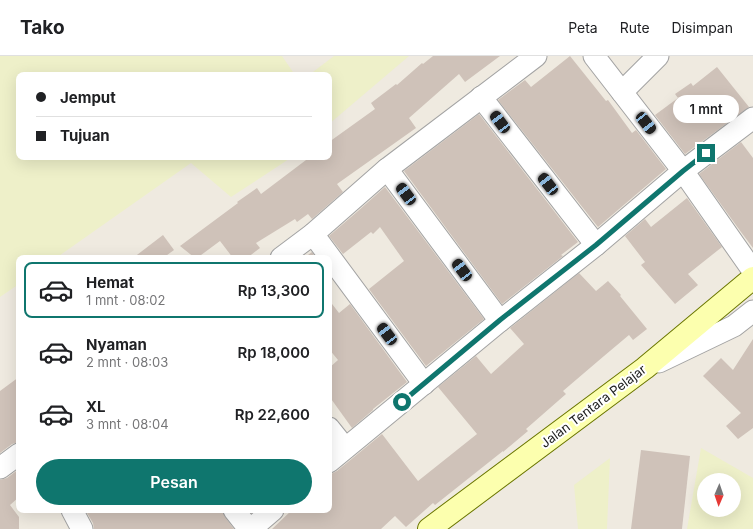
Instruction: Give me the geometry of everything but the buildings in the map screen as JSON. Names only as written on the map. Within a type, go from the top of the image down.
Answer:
[{"type":"main road","name":"Jalan Tentara Pelajar","points":[[429,529],[645,368],[753,278]]},
{"type":"street","points":[[285,255],[313,234],[387,169],[536,56]]},
{"type":"street","points":[[594,56],[683,171],[753,271]]},
{"type":"street","points":[[622,92],[658,56]]},
{"type":"street","points":[[481,97],[596,245]]},
{"type":"street","points":[[332,459],[500,320],[596,245],[683,171],[753,118]]},
{"type":"street","points":[[387,169],[500,320]]},
{"type":"street","points":[[313,234],[329,255]]},
{"type":"street","points":[[332,260],[424,384]]},
{"type":"street","points":[[645,368],[734,326],[753,311]]},
{"type":"street","points":[[332,432],[345,448]]},
{"type":"street","points":[[0,468],[16,456]]},
{"type":"street","points":[[74,513],[82,529]]},
{"type":"street","points":[[237,513],[250,529],[269,513]]},
{"type":"green space","points":[[0,56],[282,56],[293,72],[16,72],[16,160],[287,160],[231,197],[191,163],[60,255],[16,255],[16,286],[0,297]]},
{"type":"green space","points":[[334,56],[409,56],[332,121],[332,72],[313,72]]},
{"type":"green space","points":[[701,448],[753,478],[753,529],[687,529]]},
{"type":"green space","points":[[610,458],[607,529],[578,529],[574,485]]},
{"type":"route","points":[[402,402],[500,320],[596,245],[706,153]]}]
